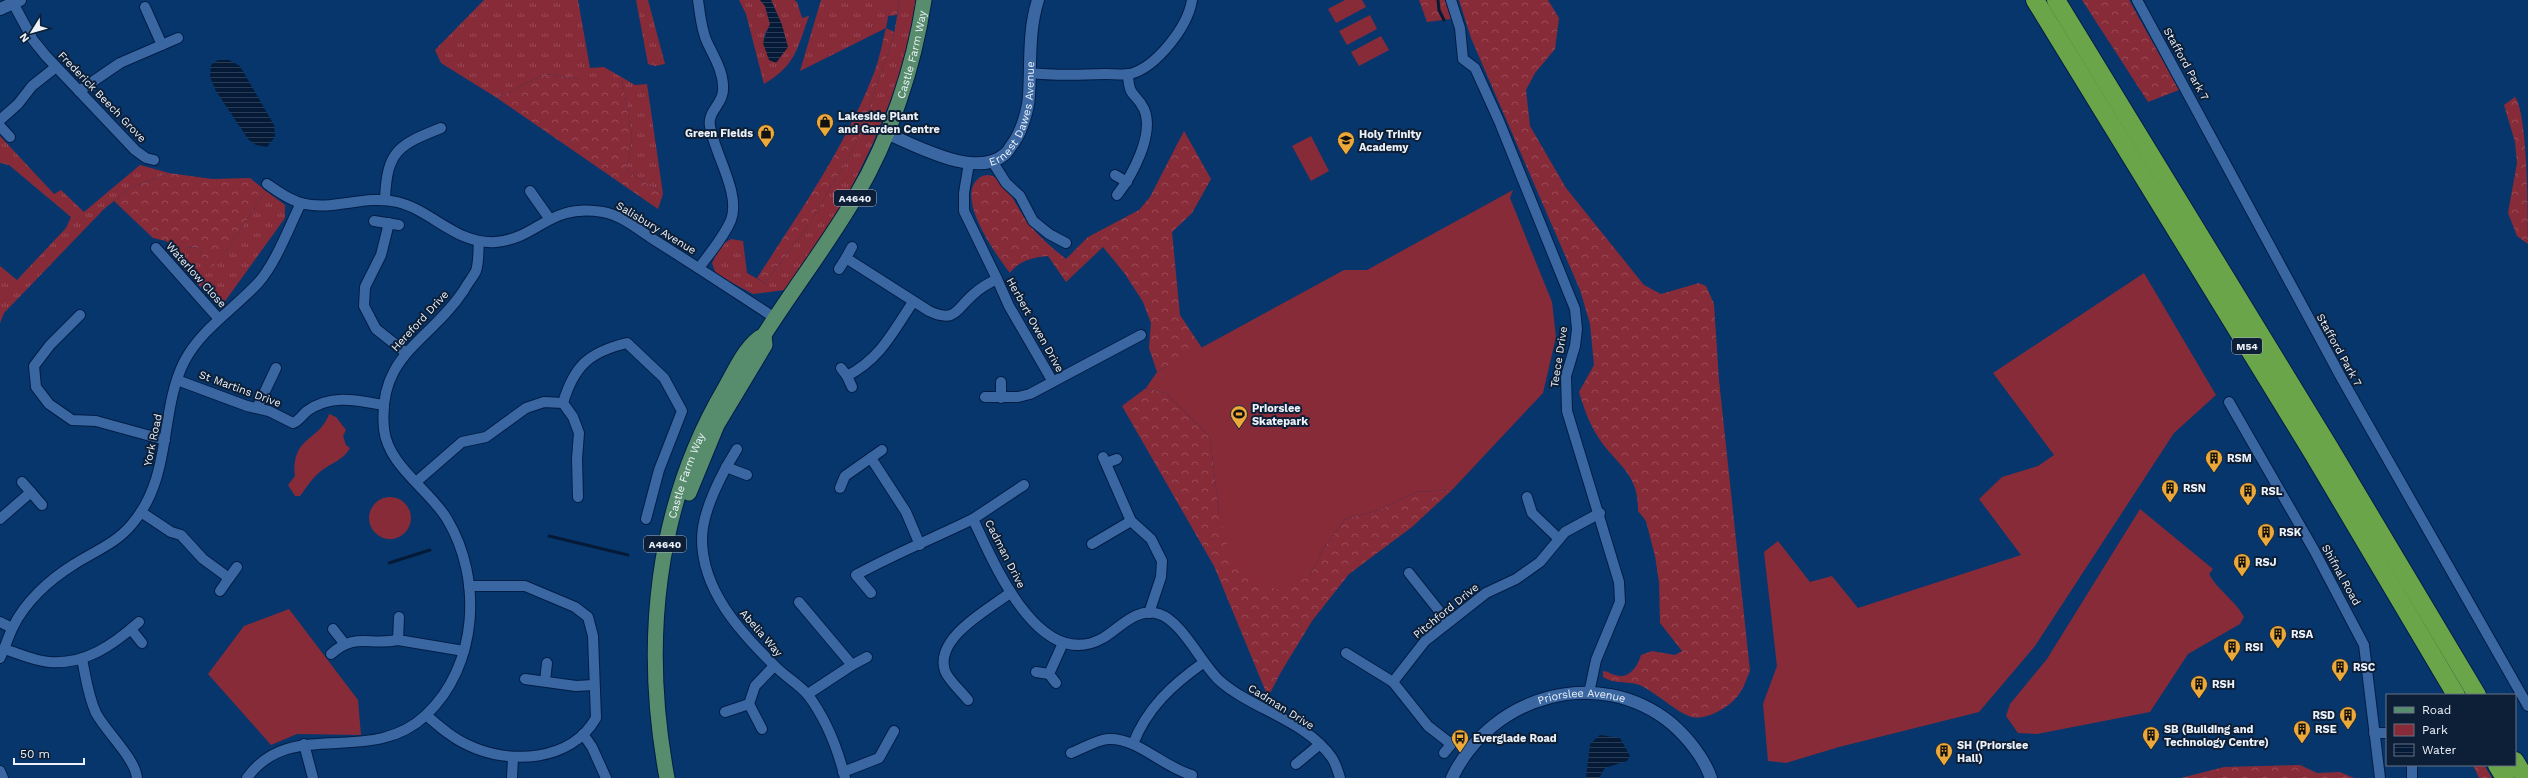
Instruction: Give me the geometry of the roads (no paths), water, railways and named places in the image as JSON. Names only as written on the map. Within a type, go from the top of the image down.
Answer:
[{"type":"highway","name":"M54","points":[[2035,0],[2314,455],[2455,694]]},
{"type":"highway","name":"M54","points":[[2056,0],[2329,447],[2475,694]]},
{"type":"highway","points":[[2516,763],[2525,778]]},
{"type":"highway","points":[[2498,766],[2505,778]]},
{"type":"main road","name":"Castle Farm Way","points":[[667,778],[658,716],[654,664],[658,581],[668,527],[678,492],[704,427],[755,339],[764,335],[815,261],[857,195],[886,133],[910,65],[924,0]]},
{"type":"main road","name":"Castle Farm Way","points":[[677,778],[668,720],[664,672],[665,607],[672,558],[688,495],[704,454],[730,401],[765,345],[764,335]]},
{"type":"street","points":[[698,0],[707,41],[717,60],[723,90],[722,98],[711,114],[709,124],[712,139],[728,180],[732,210],[732,218],[727,228],[699,268]]},
{"type":"street","name":"Ernest Dawes Avenue","points":[[886,133],[939,155],[969,164],[992,161],[1005,154],[1019,134],[1029,99],[1031,27],[1038,0]]},
{"type":"street","points":[[1030,73],[1055,76],[1128,74],[1146,67],[1178,36],[1190,12],[1192,0]]},
{"type":"street","name":"Teece Drive","points":[[1451,0],[1460,28],[1463,59],[1475,68],[1499,121],[1575,309],[1577,329],[1575,346],[1566,376],[1567,411],[1600,513],[1620,582],[1620,602],[1596,660],[1589,692]]},
{"type":"street","name":"Stafford Park 7","points":[[2137,0],[2342,379],[2528,706]]},
{"type":"street","points":[[0,9],[16,1]]},
{"type":"street","name":"Frederick Beech Grove","points":[[16,1],[33,40],[56,67],[135,150],[146,158],[154,160]]},
{"type":"street","points":[[145,7],[162,45]]},
{"type":"street","points":[[79,91],[120,63],[178,38]]},
{"type":"street","points":[[0,120],[18,104],[32,86],[56,67]]},
{"type":"street","points":[[1117,195],[1127,182],[1144,141],[1147,124],[1144,109],[1129,90],[1128,74]]},
{"type":"street","points":[[0,126],[10,138]]},
{"type":"street","points":[[385,199],[387,170],[391,160],[399,150],[410,141],[441,128]]},
{"type":"street","points":[[992,161],[1006,183],[1020,196],[1033,221],[1049,234],[1066,243]]},
{"type":"street","name":"Herbert Owen Drive","points":[[969,164],[964,193],[964,211],[1009,306],[1053,382]]},
{"type":"street","points":[[1115,175],[1127,182]]},
{"type":"street","name":"Salisbury Avenue","points":[[267,184],[301,203],[321,205],[376,198],[402,203],[463,237],[479,242],[509,240],[549,218],[568,211],[582,209],[605,212],[635,228],[775,318]]},
{"type":"street","points":[[530,191],[549,218]]},
{"type":"street","name":"York Road","points":[[2,654],[12,628],[33,599],[48,584],[73,565],[107,545],[132,525],[141,512],[157,477],[177,380],[184,362],[219,319],[259,282],[279,249],[301,203]]},
{"type":"street","points":[[374,221],[394,224],[385,247],[364,286],[364,306],[366,314],[376,329],[405,352]]},
{"type":"street","name":"Hereford Drive","points":[[247,778],[252,771],[274,754],[304,744],[347,744],[380,740],[403,731],[426,715],[445,692],[464,651],[470,622],[469,586],[465,564],[449,523],[435,503],[395,456],[386,436],[383,405],[393,370],[405,352],[456,301],[476,271],[479,242]]},
{"type":"street","points":[[839,270],[852,247]]},
{"type":"street","name":"Waterlow Close","points":[[156,248],[219,319]]},
{"type":"street","points":[[846,258],[913,302],[942,318],[953,315],[974,294],[997,280]]},
{"type":"street","points":[[852,387],[844,372],[868,364],[880,352],[913,302]]},
{"type":"street","points":[[80,315],[50,345],[34,366],[36,387],[50,404],[72,420],[96,421],[165,440]]},
{"type":"street","name":"Herbert Owen Drive","points":[[984,397],[1018,397],[1053,382],[1141,335]]},
{"type":"street","points":[[563,404],[575,374],[587,360],[604,348],[627,343],[664,378],[682,411],[659,470],[646,520]]},
{"type":"street","points":[[257,408],[276,368]]},
{"type":"street","name":"St Martins Drive","points":[[177,380],[247,406],[257,408],[293,423],[307,412],[321,404],[334,400],[344,398],[383,405]]},
{"type":"street","points":[[1001,382],[1001,398]]},
{"type":"street","points":[[416,482],[462,442],[486,437],[526,408],[544,402],[563,404],[573,417],[579,433],[577,460],[578,497]]},
{"type":"street","name":"Shifnal Road","points":[[2229,402],[2314,550],[2364,645],[2380,778]]},
{"type":"street","name":"Abelia Way","points":[[737,449],[726,467],[707,515],[702,539],[709,578],[720,600],[736,625],[774,666],[808,694],[829,732],[844,775]]},
{"type":"street","points":[[840,488],[845,476],[882,450]]},
{"type":"street","points":[[871,458],[906,512],[920,545]]},
{"type":"street","points":[[1049,674],[1063,643],[1090,643],[1103,638],[1126,620],[1149,613],[1161,577],[1162,561],[1151,539],[1131,520],[1104,460],[1117,459]]},
{"type":"street","points":[[726,467],[747,475]]},
{"type":"street","points":[[22,482],[42,505]]},
{"type":"street","points":[[973,519],[1024,485]]},
{"type":"street","points":[[0,519],[31,492]]},
{"type":"street","points":[[1526,497],[1532,513],[1558,538]]},
{"type":"street","points":[[141,512],[171,532],[182,535],[203,559],[229,578]]},
{"type":"street","name":"Pitchford Drive","points":[[1393,682],[1425,641],[1448,622],[1486,593],[1516,579],[1540,562],[1558,538],[1565,532],[1600,513]]},
{"type":"street","name":"Cadman Drive","points":[[871,593],[856,575],[886,559],[920,545],[973,519],[1010,593],[1027,614],[1063,643]]},
{"type":"street","points":[[1092,544],[1131,520]]},
{"type":"street","points":[[220,591],[237,567]]},
{"type":"street","points":[[1408,573],[1448,622]]},
{"type":"street","points":[[426,715],[448,734],[468,746],[490,754],[513,757],[553,753],[569,745],[591,727],[597,710],[594,685],[592,625],[582,611],[525,586],[469,586]]},
{"type":"street","points":[[968,700],[945,671],[945,651],[953,636],[1010,593]]},
{"type":"street","points":[[800,602],[852,665]]},
{"type":"street","name":"Cadman Drive","points":[[1149,613],[1160,614],[1170,621],[1203,663],[1220,681],[1235,692],[1292,725],[1319,745],[1332,759],[1340,778]]},
{"type":"street","points":[[398,640],[399,617]]},
{"type":"street","points":[[0,622],[12,628]]},
{"type":"street","points":[[2,654],[48,662],[82,659],[115,642],[139,622]]},
{"type":"street","points":[[131,629],[142,643]]},
{"type":"street","points":[[333,629],[344,643]]},
{"type":"street","points":[[331,654],[344,643],[353,640],[388,642],[398,640],[464,651]]},
{"type":"street","points":[[1346,653],[1393,682],[1428,726],[1451,744]]},
{"type":"street","points":[[808,694],[867,657]]},
{"type":"street","points":[[82,659],[86,686],[96,713],[133,766],[137,778]]},
{"type":"street","points":[[545,682],[547,663]]},
{"type":"street","points":[[1133,744],[1141,724],[1154,706],[1176,682],[1203,663]]},
{"type":"street","points":[[762,729],[749,704],[755,686],[774,666]]},
{"type":"street","points":[[1036,672],[1049,674],[1056,683]]},
{"type":"street","points":[[525,679],[576,686],[594,685]]},
{"type":"street","name":"Priorslee Avenue","points":[[1452,778],[1469,750],[1497,721],[1524,706],[1543,699],[1567,693],[1589,692],[1616,696],[1642,704],[1660,714],[1692,745],[1710,778]]},
{"type":"street","points":[[725,712],[749,704]]},
{"type":"street","points":[[844,775],[879,758],[894,731]]},
{"type":"street","points":[[2374,733],[2386,733]]},
{"type":"street","points":[[583,734],[592,747],[606,778]]},
{"type":"street","points":[[1444,753],[1458,736]]},
{"type":"street","points":[[1071,753],[1108,739],[1133,744],[1177,771],[1192,775]]},
{"type":"street","points":[[304,744],[313,778]]},
{"type":"street","points":[[1296,764],[1319,745]]},
{"type":"street","points":[[512,778],[513,757]]},
{"type":"street","points":[[2412,766],[2412,778]]},
{"type":"street","points":[[0,771],[3,778]]},
{"type":"water","points":[[760,0],[771,0],[782,25],[788,47],[776,63],[769,60],[763,43],[770,24],[765,6]]},
{"type":"water","points":[[218,60],[229,60],[240,66],[274,125],[275,137],[267,147],[256,145],[248,139],[216,91],[210,77],[211,65]]},
{"type":"water","points":[[1600,735],[1620,738],[1630,756],[1627,761],[1605,768],[1599,778],[1586,778],[1590,744]]},
{"type":"waterway","points":[[1438,0],[1439,10],[1444,20]]},
{"type":"waterway","points":[[549,536],[628,555]]},
{"type":"waterway","points":[[389,563],[430,550]]},
{"type":"place","name":"Lakeside Plant and Garden Centre","points":[[825,137]]},
{"type":"place","name":"Green Fields","points":[[766,148]]},
{"type":"place","name":"Holy Trinity Academy","points":[[1346,155]]},
{"type":"place","name":"Priorslee Skatepark","points":[[1239,429]]},
{"type":"place","name":"RSM","points":[[2214,473]]},
{"type":"place","name":"RSN","points":[[2170,503]]},
{"type":"place","name":"RSL","points":[[2248,506]]},
{"type":"place","name":"RSK","points":[[2266,547]]},
{"type":"place","name":"RSJ","points":[[2242,577]]},
{"type":"place","name":"RSA","points":[[2278,649]]},
{"type":"place","name":"RSI","points":[[2232,662]]},
{"type":"place","name":"RSC","points":[[2340,682]]},
{"type":"place","name":"RSH","points":[[2199,699]]},
{"type":"place","name":"RSD","points":[[2348,730]]},
{"type":"place","name":"RSE","points":[[2302,744]]},
{"type":"place","name":"SB (Building and Technology Centre)","points":[[2151,750]]},
{"type":"place","name":"Everglade Road","points":[[1460,753]]},
{"type":"place","name":"SH (Priorslee Hall)","points":[[1944,766]]}]
